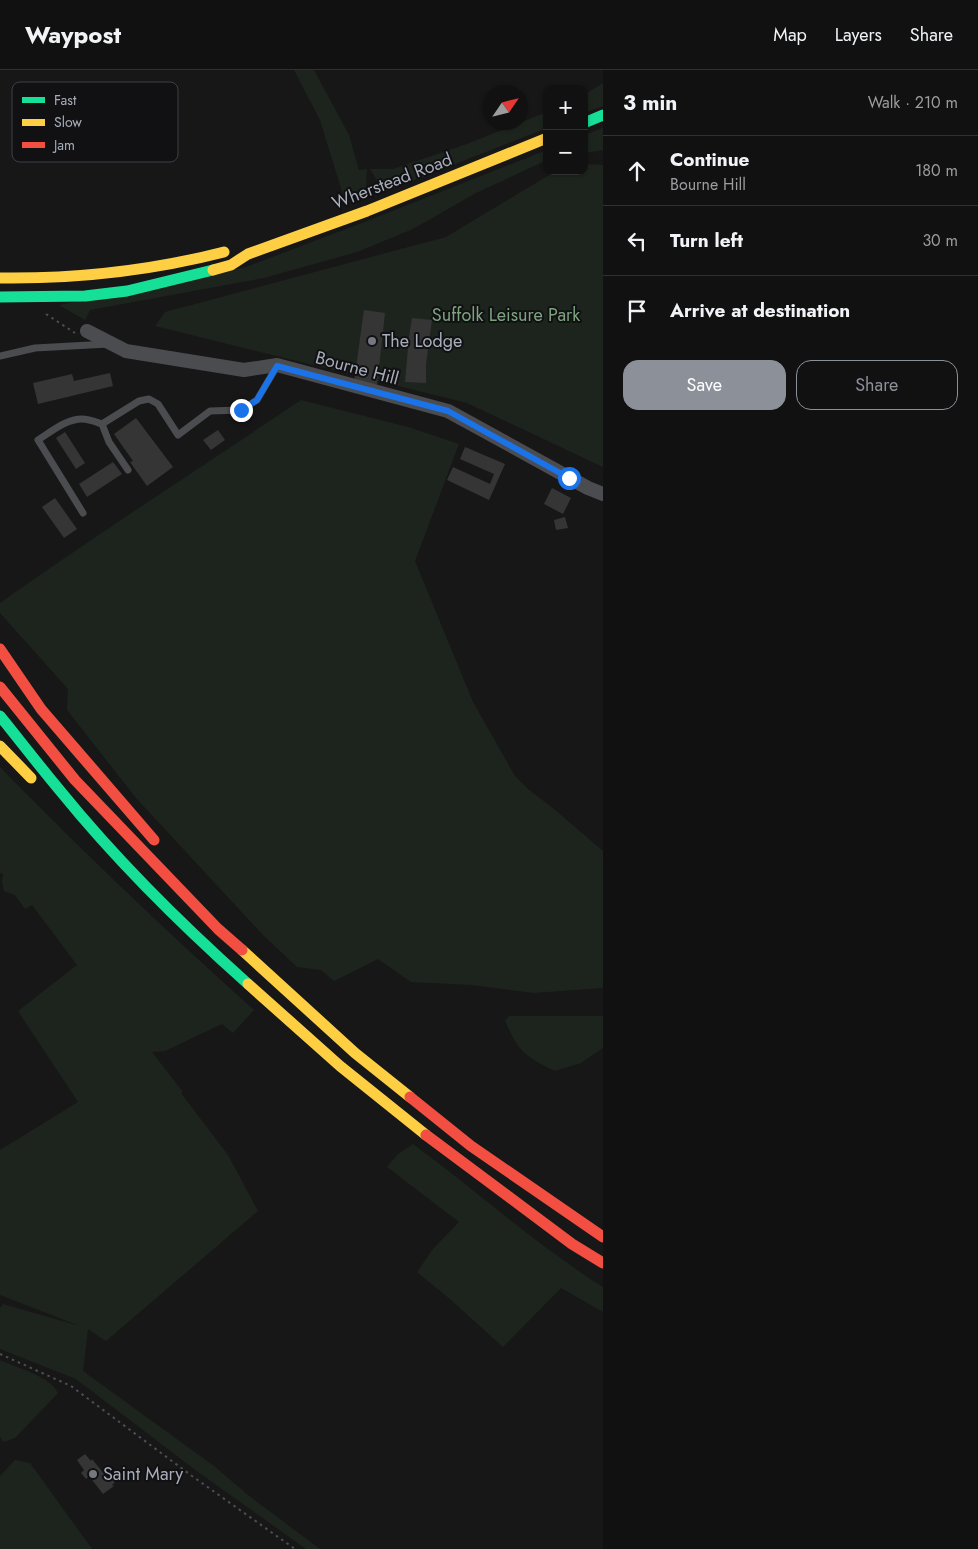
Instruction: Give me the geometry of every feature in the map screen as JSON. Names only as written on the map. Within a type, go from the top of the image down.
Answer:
[{"type":"main road","points":[[588,121],[603,115]]},
{"type":"main road","name":"Wherstead Road","points":[[0,297],[84,296],[127,291],[231,265],[248,254],[367,211],[543,140]]},
{"type":"main road","name":"Wherstead Road","points":[[0,278],[88,276],[157,267],[229,251],[248,254]]},
{"type":"main road","points":[[0,649],[41,709],[159,845]]},
{"type":"main road","points":[[0,687],[75,780],[218,929],[355,1053],[471,1146],[603,1238]]},
{"type":"main road","points":[[0,716],[62,794],[117,856],[203,944],[340,1066],[457,1159],[572,1244],[603,1262]]},
{"type":"main road","points":[[0,746],[39,786]]},
{"type":"main road","points":[[64,814],[84,834],[117,856]]},
{"type":"main road","points":[[196,890],[218,929]]},
{"type":"street","name":"Bourne Hill","points":[[87,330],[126,351],[244,370],[277,366],[448,411],[588,488],[603,494]]},
{"type":"lane","points":[[0,356],[35,348],[114,344]]},
{"type":"lane","points":[[83,513],[38,440],[73,420],[83,419],[102,424],[139,401],[149,399],[158,404],[178,435],[210,411],[241,410],[257,400],[277,366]]},
{"type":"lane","points":[[102,424],[109,442],[128,470]]},
{"type":"path","points":[[0,1354],[71,1386],[192,1476],[295,1549]]},
{"type":"green space","points":[[294,70],[314,70],[349,135],[359,170],[367,169],[366,188],[344,198],[320,120]]},
{"type":"green space","points":[[603,83],[603,106],[588,112],[588,92]]},
{"type":"green space","points":[[543,114],[543,130],[384,192],[370,169],[393,169],[502,130],[528,130],[528,120]]},
{"type":"green space","points":[[603,128],[603,150],[588,152],[588,134]]},
{"type":"green space","points":[[543,152],[543,162],[476,193],[413,229],[357,252],[264,278],[90,310],[85,320],[59,305],[246,267]]},
{"type":"green space","name":"Suffolk Leisure Park","points":[[588,164],[603,165],[603,467],[467,403],[155,326],[165,312],[446,237],[549,175],[588,175]]},
{"type":"green space","points":[[301,400],[408,427],[459,444],[415,561],[473,702],[515,776],[603,851],[603,988],[533,993],[472,985],[411,982],[378,959],[334,981],[321,970],[297,967],[264,936],[136,798],[67,710],[68,689],[0,613],[0,603]]},
{"type":"green space","points":[[0,767],[125,891],[254,1010],[233,1033],[222,1024],[165,1051],[152,1052],[228,1155],[258,1211],[106,1341],[88,1329],[83,1371],[214,1466],[248,1495],[320,1549],[306,1549],[198,1472],[76,1379],[0,1349],[0,1308],[3,1304],[80,1326],[0,1295],[0,1150],[78,1102],[18,1011],[77,965],[32,905],[25,909],[15,895],[4,891],[3,874],[0,873]]},
{"type":"green space","points":[[509,1016],[603,1016],[603,1048],[581,1063],[555,1071],[529,1057],[524,1052],[514,1040],[505,1021]]},
{"type":"green space","points":[[413,1144],[530,1236],[603,1287],[603,1312],[561,1288],[503,1347],[417,1272],[433,1249],[459,1222],[387,1167],[398,1154]]},
{"type":"green space","points":[[0,1360],[41,1377],[54,1387],[58,1393],[15,1438],[4,1442],[0,1437]]},
{"type":"green space","points":[[15,1460],[30,1463],[92,1549],[0,1549],[0,1476]]},
{"type":"building","points":[[364,310],[385,313],[377,385],[354,382]]},
{"type":"building","points":[[412,318],[432,320],[426,364],[426,383],[405,382]]},
{"type":"building","points":[[110,373],[113,386],[38,404],[33,383],[72,374],[74,381]]},
{"type":"building","points":[[136,418],[173,467],[147,486],[130,462],[133,461],[114,434]]},
{"type":"building","points":[[218,430],[225,440],[211,450],[203,440]]},
{"type":"building","points":[[65,432],[85,463],[76,469],[56,438]]},
{"type":"building","points":[[465,447],[505,464],[489,500],[447,480],[453,467],[490,484],[494,474],[460,459]]},
{"type":"building","points":[[113,462],[122,474],[87,497],[79,484]]},
{"type":"building","points":[[552,488],[571,498],[563,514],[544,504]]},
{"type":"building","points":[[55,498],[77,529],[64,538],[42,507]]},
{"type":"building","points":[[565,517],[568,528],[556,530],[554,520]]},
{"type":"building","name":"Saint Mary","points":[[85,1454],[91,1461],[92,1459],[109,1480],[112,1478],[115,1482],[112,1485],[114,1486],[103,1494],[89,1476],[86,1479],[81,1473],[84,1470],[77,1460]]},
{"type":"traffic: fast","points":[[588,121],[603,115]]},
{"type":"traffic: fast","points":[[0,297],[85,296],[127,291],[213,270]]},
{"type":"traffic: fast","points":[[0,716],[105,844],[175,916],[248,984]]},
{"type":"traffic: slow","points":[[213,270],[231,265],[248,254],[367,211],[543,140]]},
{"type":"traffic: slow","points":[[0,278],[57,277],[141,269],[224,252]]},
{"type":"traffic: slow","points":[[0,746],[31,778]]},
{"type":"traffic: slow","points":[[242,950],[355,1053],[410,1097]]},
{"type":"traffic: slow","points":[[248,984],[340,1066],[426,1135]]},
{"type":"traffic: jam","points":[[0,649],[41,709],[154,840]]},
{"type":"traffic: jam","points":[[0,687],[75,780],[218,929],[242,950]]},
{"type":"traffic: jam","points":[[410,1097],[471,1146],[603,1237]]},
{"type":"traffic: jam","points":[[426,1135],[572,1244],[603,1263]]},
{"type":"place","name":"The Lodge","points":[[372,341]]},
{"type":"place","name":"Saint Mary","points":[[93,1474]]},
{"type":"route","points":[[241,410],[257,400],[277,366],[448,411],[569,478]]}]
